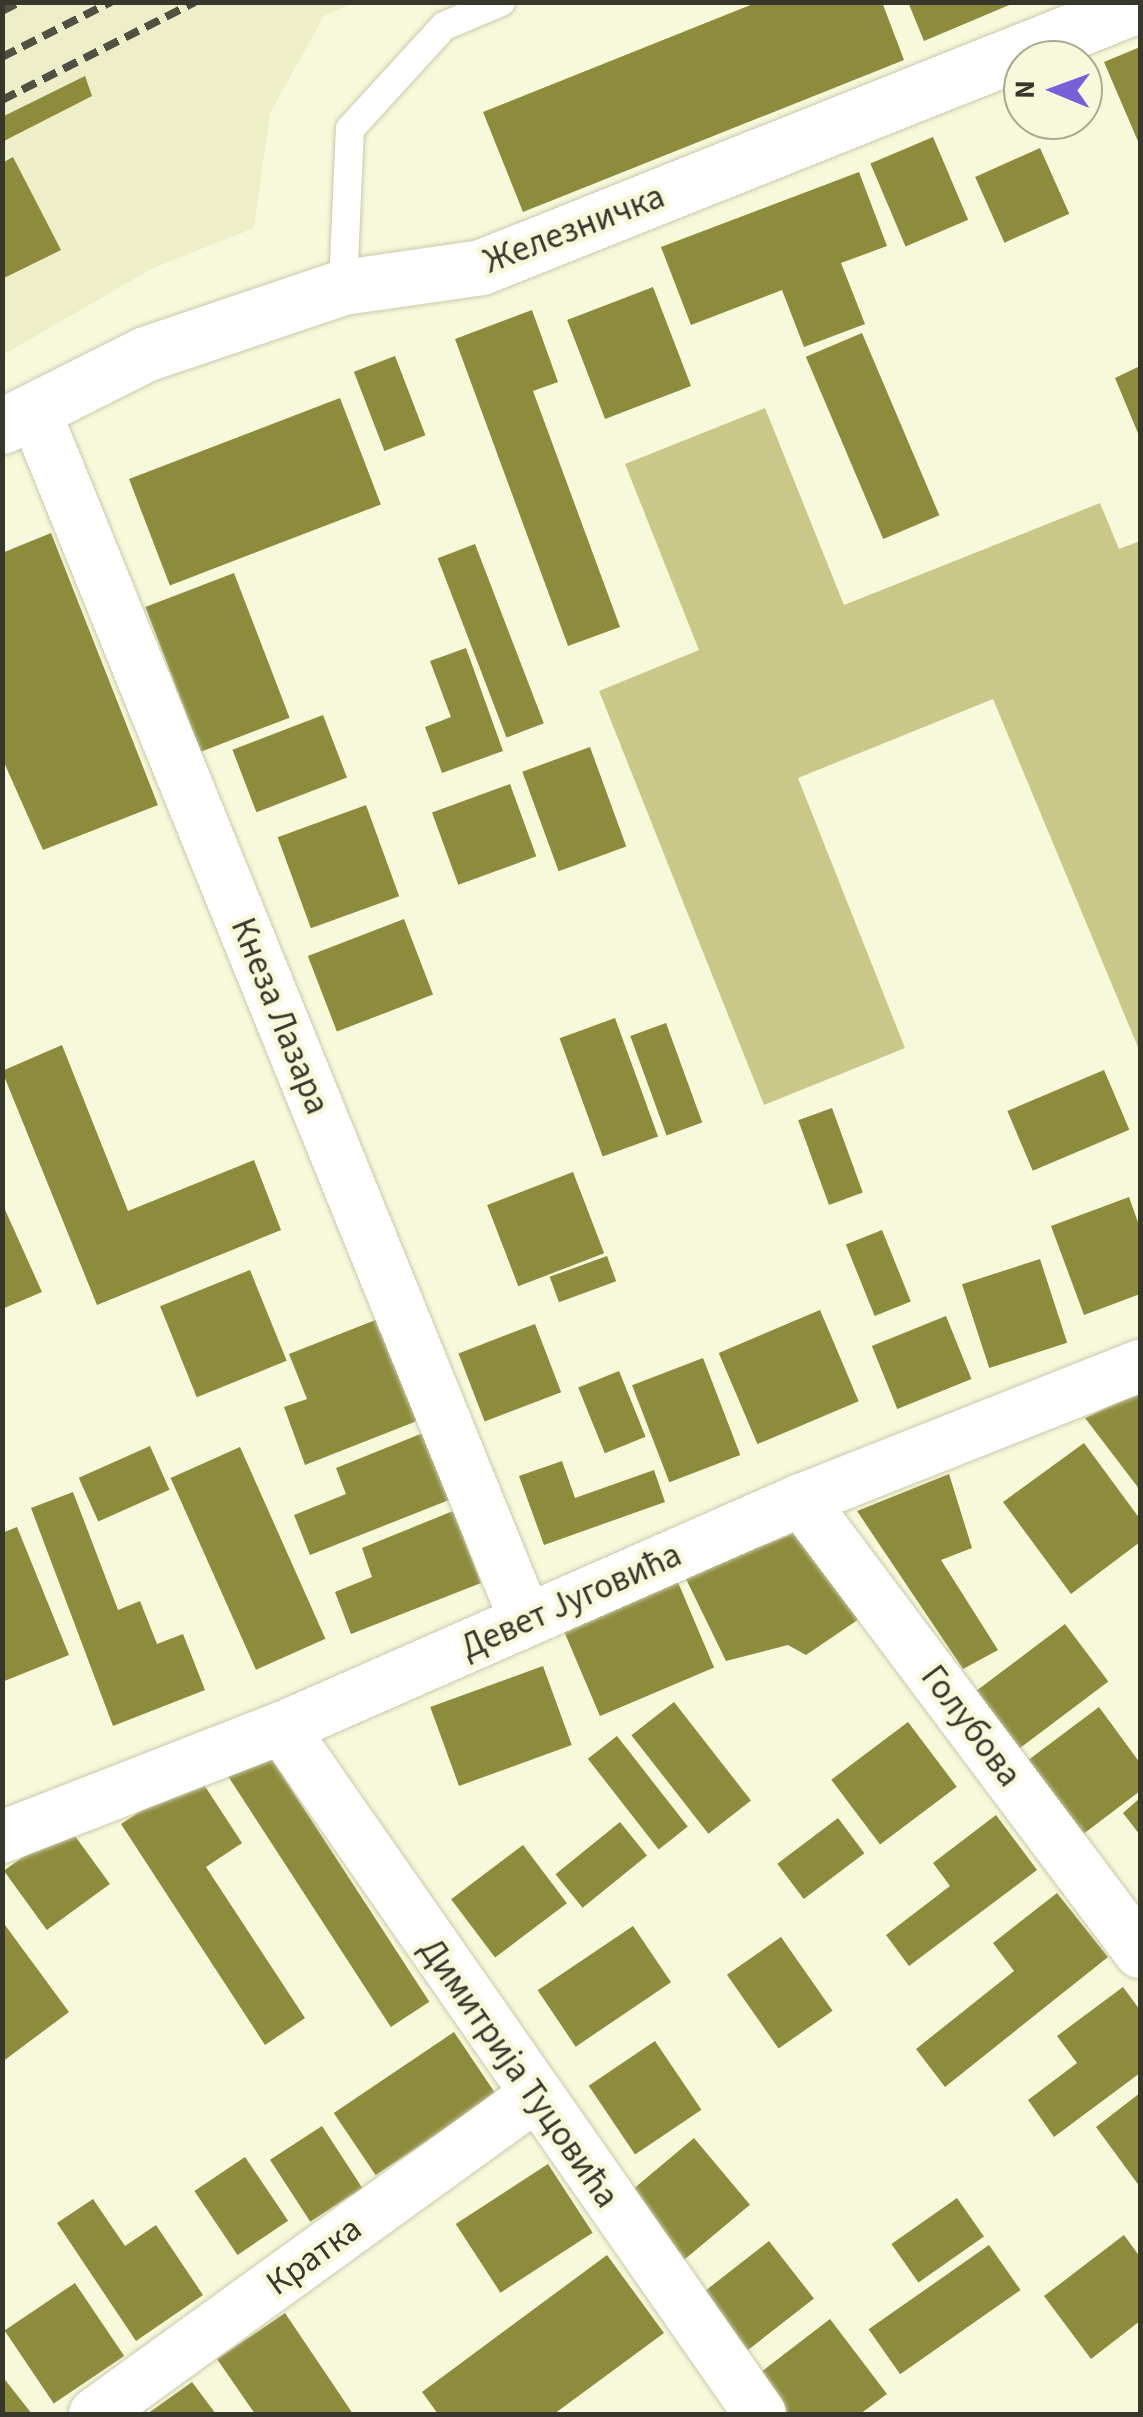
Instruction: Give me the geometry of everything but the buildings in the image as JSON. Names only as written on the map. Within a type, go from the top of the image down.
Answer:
[{"type":"street","name":"Железничка","points":[[18,418],[145,354],[344,287],[481,267],[1140,4]]},
{"type":"street","name":"Кнеза Лазара","points":[[18,418],[526,1621]]},
{"type":"street","name":"Девет Југовића","points":[[2,1836],[282,1728],[801,1500],[1140,1366]]},
{"type":"street","name":"Голубова","points":[[801,1500],[1140,1952]]},
{"type":"street","name":"Димитрија Туцовића","points":[[282,1728],[533,2097],[760,2414]]},
{"type":"street","name":"Кратка","points":[[95,2414],[533,2097]]},
{"type":"lane","points":[[344,287],[350,130],[444,26],[500,2]]},
{"type":"shaded area","points":[[3,3],[353,3],[324,16],[270,113],[254,228],[151,269],[3,355]]},
{"type":"shaded area","points":[[765,408],[844,605],[1100,503],[1119,549],[1140,541],[1140,1052],[993,699],[798,778],[905,1048],[764,1105],[599,691],[699,650],[625,464]]},
{"type":"railway","points":[[2,11],[20,2]]},
{"type":"railway","points":[[2,57],[111,2]]},
{"type":"railway","points":[[2,100],[195,2]]}]
